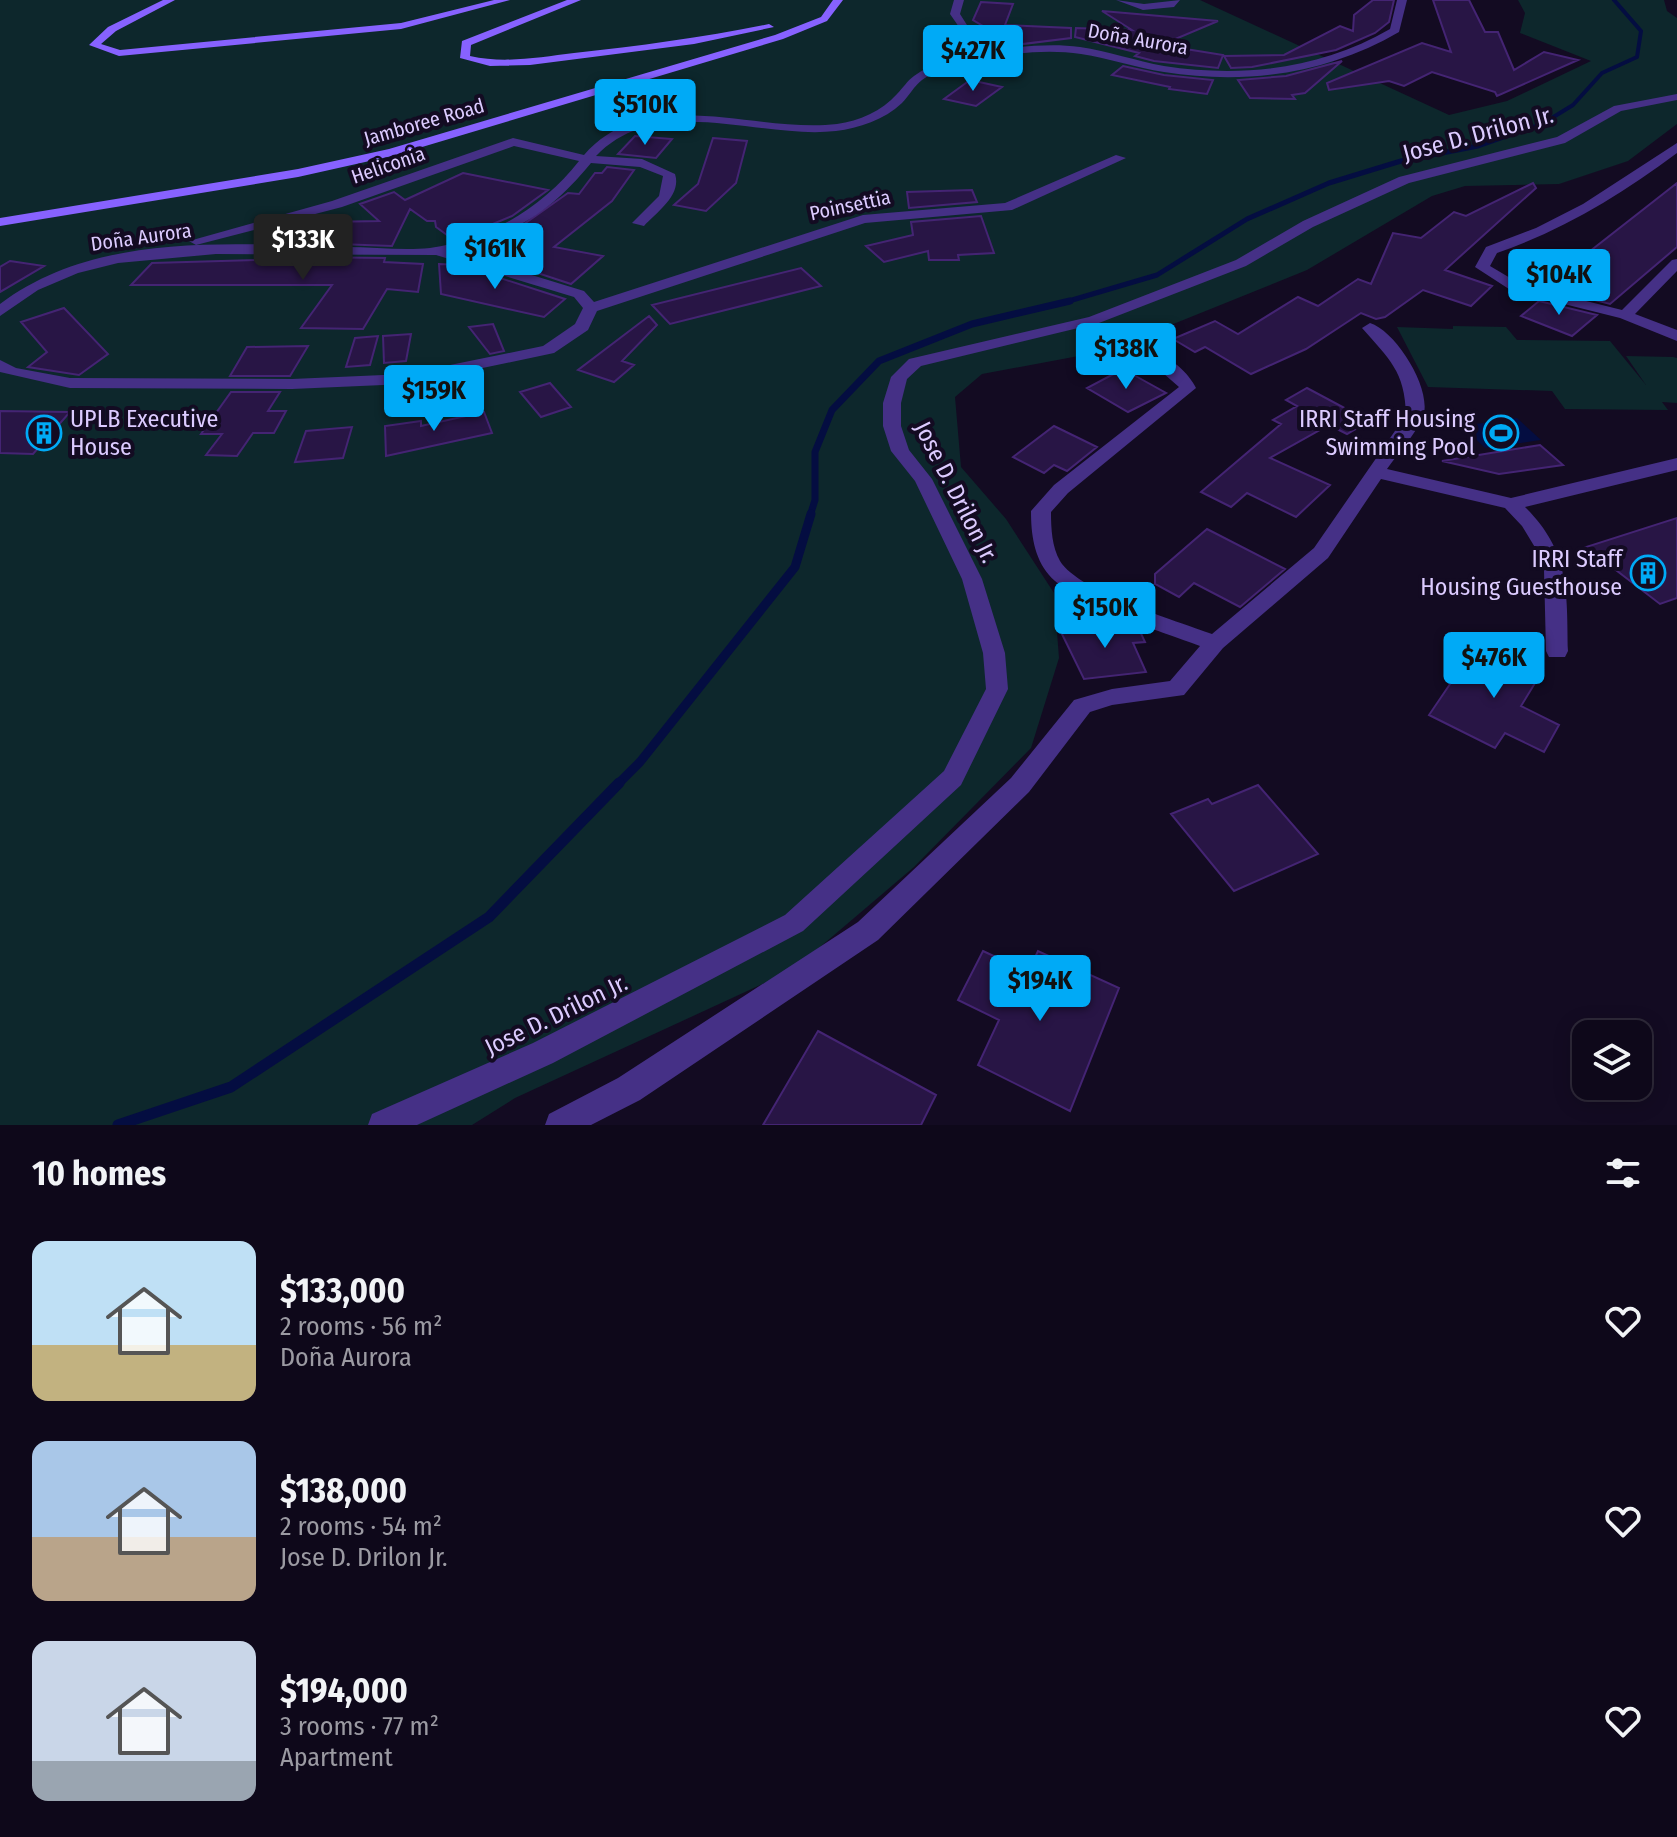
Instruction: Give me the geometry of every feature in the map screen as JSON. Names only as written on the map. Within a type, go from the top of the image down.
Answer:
[{"type":"street","points":[[170,0],[112,29],[94,45],[119,53],[331,35],[418,24],[505,0]]},
{"type":"street","points":[[576,0],[466,43],[465,58],[498,63],[649,49],[728,36],[827,13]]},
{"type":"street","name":"Jamboree Road","points":[[0,222],[298,173],[392,152],[779,37],[824,19],[838,0]]},
{"type":"street","points":[[959,0],[955,14],[973,38],[975,46],[985,54]]},
{"type":"street","points":[[1121,0],[1151,8],[1171,5],[1175,0]]},
{"type":"street","name":"Doña Aurora","points":[[0,311],[14,297],[48,278],[104,262],[157,253],[239,249],[438,251],[477,237],[541,206],[560,193],[584,159],[632,126],[681,119],[814,130],[858,123],[878,116],[918,79],[953,63],[985,54],[1075,50],[1170,69],[1230,74],[1291,70],[1337,59],[1384,37],[1395,30],[1402,0]]},
{"type":"street","name":"Jose D. Drilon Jr.","points":[[383,1125],[543,1053],[794,923],[953,778],[997,689],[994,653],[972,579],[923,479],[900,451],[892,426],[892,403],[899,377],[915,362],[1094,320],[1241,263],[1308,224],[1404,180],[1561,140],[1618,108],[1677,97]]},
{"type":"street","name":"Heliconia","points":[[157,253],[337,204],[513,142],[584,159],[642,163],[669,174],[671,181],[665,197],[639,223]]},
{"type":"street","points":[[1677,147],[1597,205],[1538,235],[1491,250],[1482,267],[1517,288],[1625,315],[1677,336]]},
{"type":"street","name":"Poinsettia","points":[[591,308],[863,219],[1007,207],[1120,158]]},
{"type":"street","points":[[0,365],[11,372],[70,383],[292,384],[406,379],[548,350],[582,327],[591,308],[579,294],[438,251]]},
{"type":"street","points":[[1625,315],[1677,263]]},
{"type":"street","points":[[560,1125],[629,1089],[868,931],[1020,785],[1082,706],[1112,697],[1176,689],[1215,643],[1321,553],[1415,415],[1415,392],[1387,341],[1370,328]]},
{"type":"street","points":[[1154,357],[1184,380],[1188,388],[1061,489],[1041,511],[1041,541],[1057,573],[1084,590],[1215,643]]},
{"type":"street","points":[[1375,472],[1511,504],[1677,464]]},
{"type":"street","points":[[1511,504],[1538,527],[1555,565],[1557,651]]},
{"type":"green space","points":[[0,0],[1200,0],[1449,115],[1507,101],[1591,61],[1520,33],[1525,13],[1518,0],[1664,0],[1667,11],[1677,18],[1677,124],[1628,161],[1559,184],[1465,186],[1432,196],[1307,270],[1151,333],[1084,355],[982,374],[955,397],[961,467],[1006,519],[1054,593],[1059,658],[1031,748],[914,867],[793,970],[515,1098],[472,1125],[0,1125]]},
{"type":"green space","points":[[1453,326],[1506,327],[1517,340],[1610,341],[1646,385],[1626,356],[1677,358],[1677,403],[1662,402],[1668,410],[1565,409],[1552,391],[1428,387],[1397,327],[1453,329]]},
{"type":"shaded area","name":"IRRI Staff Housing Swimming Pool","points":[[1517,418],[1541,440],[1485,448],[1462,426]]},
{"type":"building","points":[[1373,0],[1394,0],[1389,22],[1375,33],[1336,50],[1252,67],[1231,68],[1224,56],[1284,55],[1340,26],[1353,31],[1354,15]]},
{"type":"building","points":[[1433,0],[1469,0],[1485,32],[1498,32],[1514,70],[1544,52],[1578,60],[1497,96],[1495,92],[1432,72],[1404,86],[1389,81],[1329,90],[1327,83],[1422,43],[1451,52]]},
{"type":"building","points":[[981,2],[1013,4],[1005,25],[1071,28],[1071,38],[1015,45],[973,20]]},
{"type":"building","points":[[1102,11],[1218,21],[1161,45],[1223,55],[1218,68],[1154,61],[1135,56],[1139,53],[1075,37],[1076,28],[1132,30]]},
{"type":"building","points":[[1342,61],[1305,93],[1292,95],[1295,99],[1250,98],[1238,80],[1286,76]]},
{"type":"building","points":[[1123,66],[1164,75],[1213,80],[1207,94],[1169,89],[1112,75]]},
{"type":"building","points":[[970,80],[1002,87],[976,106],[944,99]]},
{"type":"building","points":[[635,136],[672,139],[656,158],[618,154]]},
{"type":"building","points":[[713,138],[747,141],[736,183],[706,211],[674,205],[698,184]]},
{"type":"building","points":[[607,167],[634,170],[612,201],[554,247],[603,256],[571,284],[468,250],[514,231],[568,193],[579,194],[595,173],[602,173]]},
{"type":"building","points":[[463,173],[548,190],[512,216],[454,240],[436,227],[435,221],[427,221],[410,209],[392,246],[312,243],[325,222],[379,221],[360,204],[394,192],[405,200]]},
{"type":"building","points":[[1533,183],[1536,188],[1445,270],[1492,286],[1471,306],[1423,290],[1385,317],[1376,319],[1361,313],[1306,349],[1251,374],[1205,347],[1195,352],[1173,339],[1215,321],[1238,334],[1298,297],[1318,306],[1358,279],[1371,284],[1393,233],[1421,238],[1454,212],[1466,216]]},
{"type":"building","points":[[1677,183],[1677,247],[1610,304],[1552,289],[1564,279],[1557,277]]},
{"type":"building","points":[[972,190],[977,202],[909,208],[907,192]]},
{"type":"building","points":[[981,216],[994,253],[958,255],[959,260],[929,260],[928,251],[884,262],[866,246],[913,235],[911,222]]},
{"type":"building","points":[[303,257],[385,258],[384,262],[423,264],[418,292],[387,289],[363,329],[301,328],[332,285],[131,285],[152,263],[296,259],[297,266]]},
{"type":"building","points":[[10,261],[44,266],[0,292],[0,267]]},
{"type":"building","points":[[439,264],[460,265],[565,299],[544,317],[441,294]]},
{"type":"building","points":[[801,268],[821,286],[670,324],[652,305]]},
{"type":"building","points":[[1539,301],[1597,315],[1572,336],[1521,316]]},
{"type":"building","points":[[64,308],[108,354],[79,375],[28,367],[47,352],[21,322]]},
{"type":"building","points":[[649,316],[657,325],[622,361],[634,365],[614,382],[578,370]]},
{"type":"building","points":[[493,324],[504,351],[490,354],[469,327]]},
{"type":"building","points":[[411,334],[406,361],[384,363],[383,336]]},
{"type":"building","points":[[378,336],[370,365],[346,367],[355,338]]},
{"type":"building","points":[[308,346],[290,376],[230,376],[247,347]]},
{"type":"building","points":[[1123,369],[1166,393],[1128,412],[1087,388]]},
{"type":"building","points":[[550,383],[571,407],[541,417],[520,392]]},
{"type":"building","points":[[1307,388],[1369,421],[1347,434],[1329,425],[1270,458],[1330,485],[1296,517],[1247,493],[1231,507],[1201,492],[1281,424],[1273,420],[1297,406],[1286,400]]},
{"type":"building","points":[[231,392],[280,392],[268,411],[286,411],[274,433],[253,433],[237,456],[206,455],[222,434],[201,434]]},
{"type":"building","name":"UPLB Executive House","points":[[0,411],[70,412],[33,454],[0,453]]},
{"type":"building","points":[[484,412],[492,433],[386,456],[385,426],[421,421],[421,426]]},
{"type":"building","points":[[1054,426],[1097,447],[1067,471],[1054,465],[1044,473],[1013,457]]},
{"type":"building","points":[[352,427],[343,458],[295,462],[306,431]]},
{"type":"building","points":[[1540,445],[1563,465],[1499,474],[1442,461]]},
{"type":"building","name":"IRRI Staff Housing Guesthouse","points":[[1677,518],[1677,598],[1660,604],[1586,547]]},
{"type":"building","points":[[1207,529],[1285,569],[1240,607],[1194,583],[1179,597],[1155,584],[1155,574]]},
{"type":"building","points":[[1129,623],[1138,627],[1145,642],[1133,643],[1146,672],[1084,679],[1060,630]]},
{"type":"building","points":[[1480,640],[1543,670],[1521,706],[1559,725],[1544,752],[1505,733],[1495,748],[1429,715]]},
{"type":"building","points":[[1258,785],[1318,854],[1234,891],[1171,814],[1208,799],[1212,804]]},
{"type":"building","points":[[983,951],[1028,972],[1038,951],[1119,988],[1070,1111],[978,1065],[999,1020],[958,1000]]},
{"type":"building","points":[[818,1031],[936,1095],[921,1125],[763,1125]]},
{"type":"waterway","points":[[1518,132],[1542,124],[1573,105],[1602,73],[1637,57],[1641,31],[1614,0]]},
{"type":"waterway","points":[[1064,302],[1157,275],[1247,219],[1329,183],[1401,161],[1478,146],[1518,132]]},
{"type":"waterway","points":[[1512,134],[1518,132]]},
{"type":"waterway","points":[[1064,302],[1070,301]]},
{"type":"waterway","points":[[810,516],[815,500],[815,452],[832,410],[879,361],[972,324],[1064,302]]},
{"type":"waterway","points":[[619,783],[640,762],[795,567],[811,514]]},
{"type":"waterway","points":[[118,1125],[231,1087],[489,917],[619,783]]},
{"type":"place","name":"UPLB Executive House","points":[[44,433]]},
{"type":"place","name":"IRRI Staff Housing Swimming Pool","points":[[1501,433]]},
{"type":"place","name":"IRRI Staff Housing Guesthouse","points":[[1648,573]]}]
